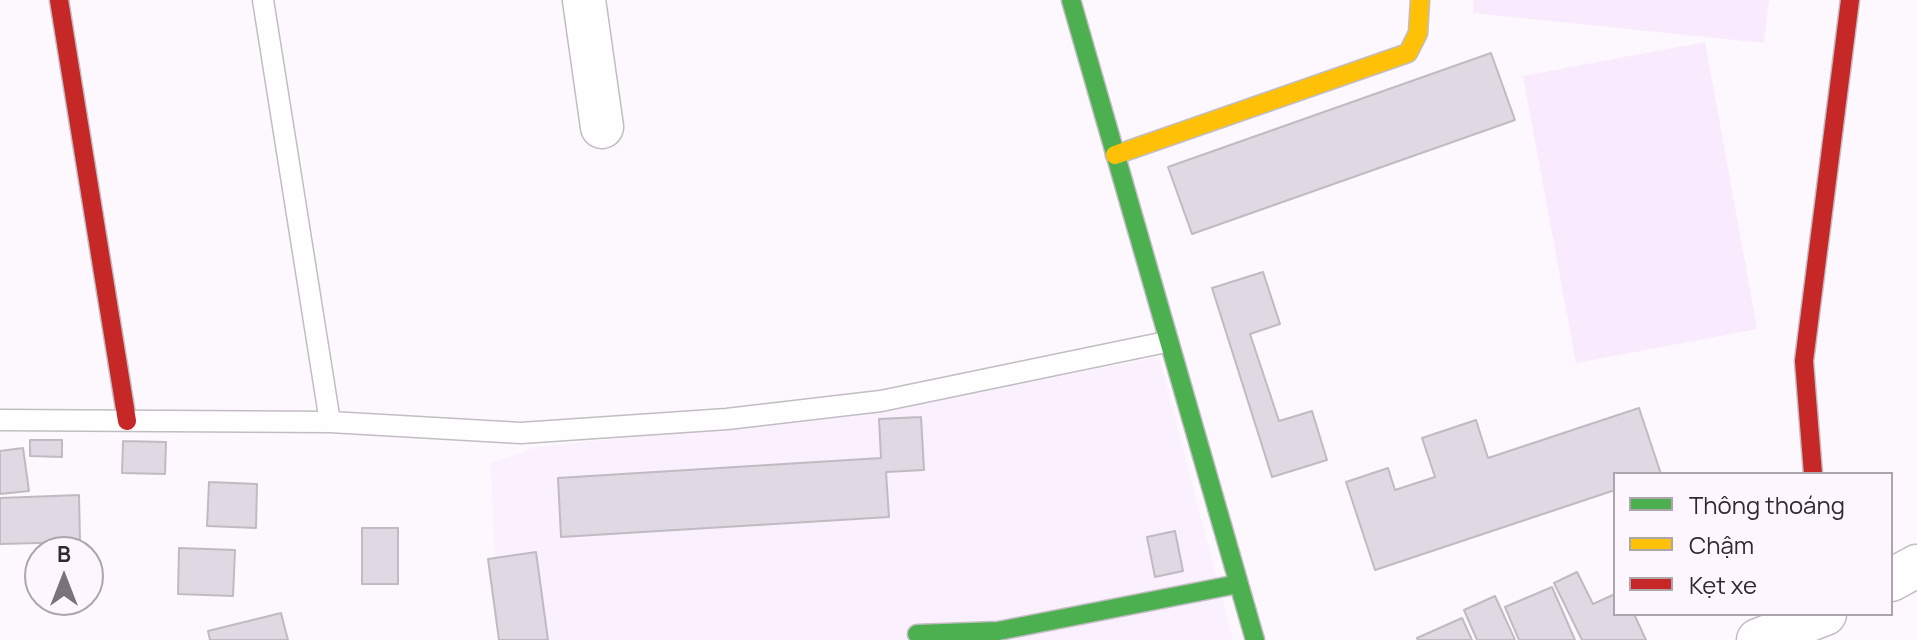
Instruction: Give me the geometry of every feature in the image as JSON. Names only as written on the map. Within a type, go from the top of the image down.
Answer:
[{"type":"street","points":[[59,0],[127,421]]},
{"type":"street","points":[[584,0],[602,127]]},
{"type":"street","points":[[1071,0],[1166,342],[1255,640]]},
{"type":"street","points":[[1115,155],[1408,53],[1418,33],[1420,0]]},
{"type":"street","points":[[1813,472],[1804,361],[1850,0]]},
{"type":"street","points":[[1893,579],[1917,566]]},
{"type":"street","points":[[917,634],[998,631],[1238,584]]},
{"type":"street","points":[[1760,640],[1820,616]]},
{"type":"lane","points":[[263,0],[330,422]]},
{"type":"lane","points":[[0,420],[330,422],[521,433],[727,419],[881,401],[1166,342]]},
{"type":"shaded area","points":[[1474,0],[1769,0],[1764,43],[1473,13]]},
{"type":"shaded area","points":[[1705,42],[1757,329],[1576,363],[1523,76]]},
{"type":"shaded area","points":[[1159,357],[1233,640],[498,640],[491,463],[537,447],[885,410]]},
{"type":"building","points":[[1491,53],[1515,120],[1192,234],[1168,167]]},
{"type":"building","points":[[1263,272],[1280,324],[1250,334],[1279,421],[1312,411],[1327,460],[1272,477],[1212,288]]},
{"type":"building","points":[[1639,408],[1660,472],[1613,472],[1613,491],[1375,570],[1346,482],[1388,468],[1395,490],[1435,477],[1422,438],[1476,420],[1488,458]]},
{"type":"building","points":[[921,417],[924,470],[886,472],[889,517],[561,537],[558,478],[881,458],[879,419]]},
{"type":"building","points":[[30,440],[62,440],[62,457],[30,456]]},
{"type":"building","points":[[123,441],[166,442],[165,474],[122,473]]},
{"type":"building","points":[[23,448],[29,491],[0,494],[0,451]]},
{"type":"building","points":[[209,482],[257,484],[256,528],[207,526]]},
{"type":"building","points":[[79,495],[80,536],[24,536],[24,543],[0,544],[0,498]]},
{"type":"building","points":[[362,528],[398,528],[398,584],[362,584]]},
{"type":"building","points":[[1175,531],[1183,571],[1155,577],[1147,537]]},
{"type":"building","points":[[179,548],[235,550],[233,596],[178,594]]},
{"type":"building","points":[[536,552],[548,640],[499,640],[488,559]]},
{"type":"building","points":[[1577,572],[1593,604],[1613,595],[1613,616],[1635,616],[1646,640],[1582,640],[1554,583]]},
{"type":"building","points":[[1552,587],[1575,640],[1519,640],[1505,607]]},
{"type":"building","points":[[1495,596],[1515,640],[1477,640],[1464,610]]},
{"type":"building","points":[[281,613],[288,640],[210,640],[208,631]]},
{"type":"building","points":[[1462,618],[1472,640],[1417,638]]},
{"type":"traffic: fast","points":[[1071,0],[1255,640]]},
{"type":"traffic: fast","points":[[917,634],[998,631],[1238,584]]},
{"type":"traffic: slow","points":[[1115,155],[1408,53],[1418,33],[1420,0]]},
{"type":"traffic: jam","points":[[59,0],[127,421]]},
{"type":"traffic: jam","points":[[1813,472],[1804,361],[1850,0]]}]
